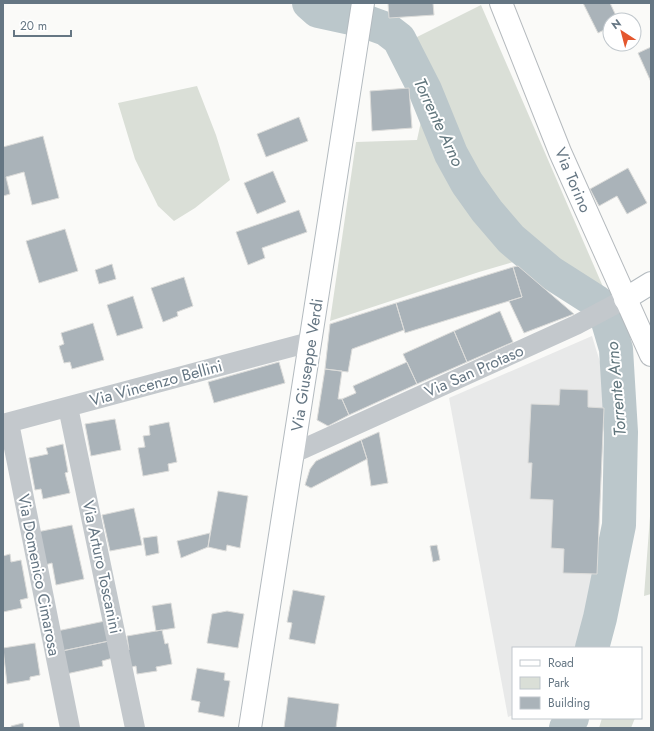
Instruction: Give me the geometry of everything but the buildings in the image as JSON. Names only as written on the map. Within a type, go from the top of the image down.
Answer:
[{"type":"street","name":"Via Giuseppe Verdi","points":[[250,728],[363,3]]},
{"type":"street","name":"Via Torino","points":[[501,3],[619,302],[651,355]]},
{"type":"street","name":"Via San Protaso","points":[[294,453],[576,325],[651,283]]},
{"type":"street","name":"Via Vincenzo Bellini","points":[[6,423],[310,342]]},
{"type":"street","name":"Via Arturo Toscanini","points":[[68,407],[135,728]]},
{"type":"street","name":"Via Domenico Cimarosa","points":[[6,423],[70,728]]},
{"type":"shaded area","points":[[592,336],[603,372],[604,408],[597,574],[580,647],[512,647],[512,715],[508,717],[449,398]]},
{"type":"green space","points":[[481,5],[607,296],[582,310],[524,259],[479,272],[330,321],[356,142],[417,140],[423,112],[440,105],[411,40]]},
{"type":"green space","points":[[197,86],[216,135],[230,180],[195,208],[174,221],[158,206],[135,159],[118,103]]},
{"type":"green space","points":[[651,503],[651,594],[644,596]]},
{"type":"green space","points":[[602,719],[635,719],[631,728],[599,728]]},
{"type":"waterway","name":"Torrente Arno","points":[[309,3],[318,11],[364,21],[386,29],[399,39],[425,90],[451,154],[467,183],[487,211],[511,239],[550,272],[597,302],[606,315],[616,349],[621,432],[619,525],[600,618],[592,647]]},
{"type":"waterway","name":"Torrente Arno","points":[[566,728],[571,719]]}]
